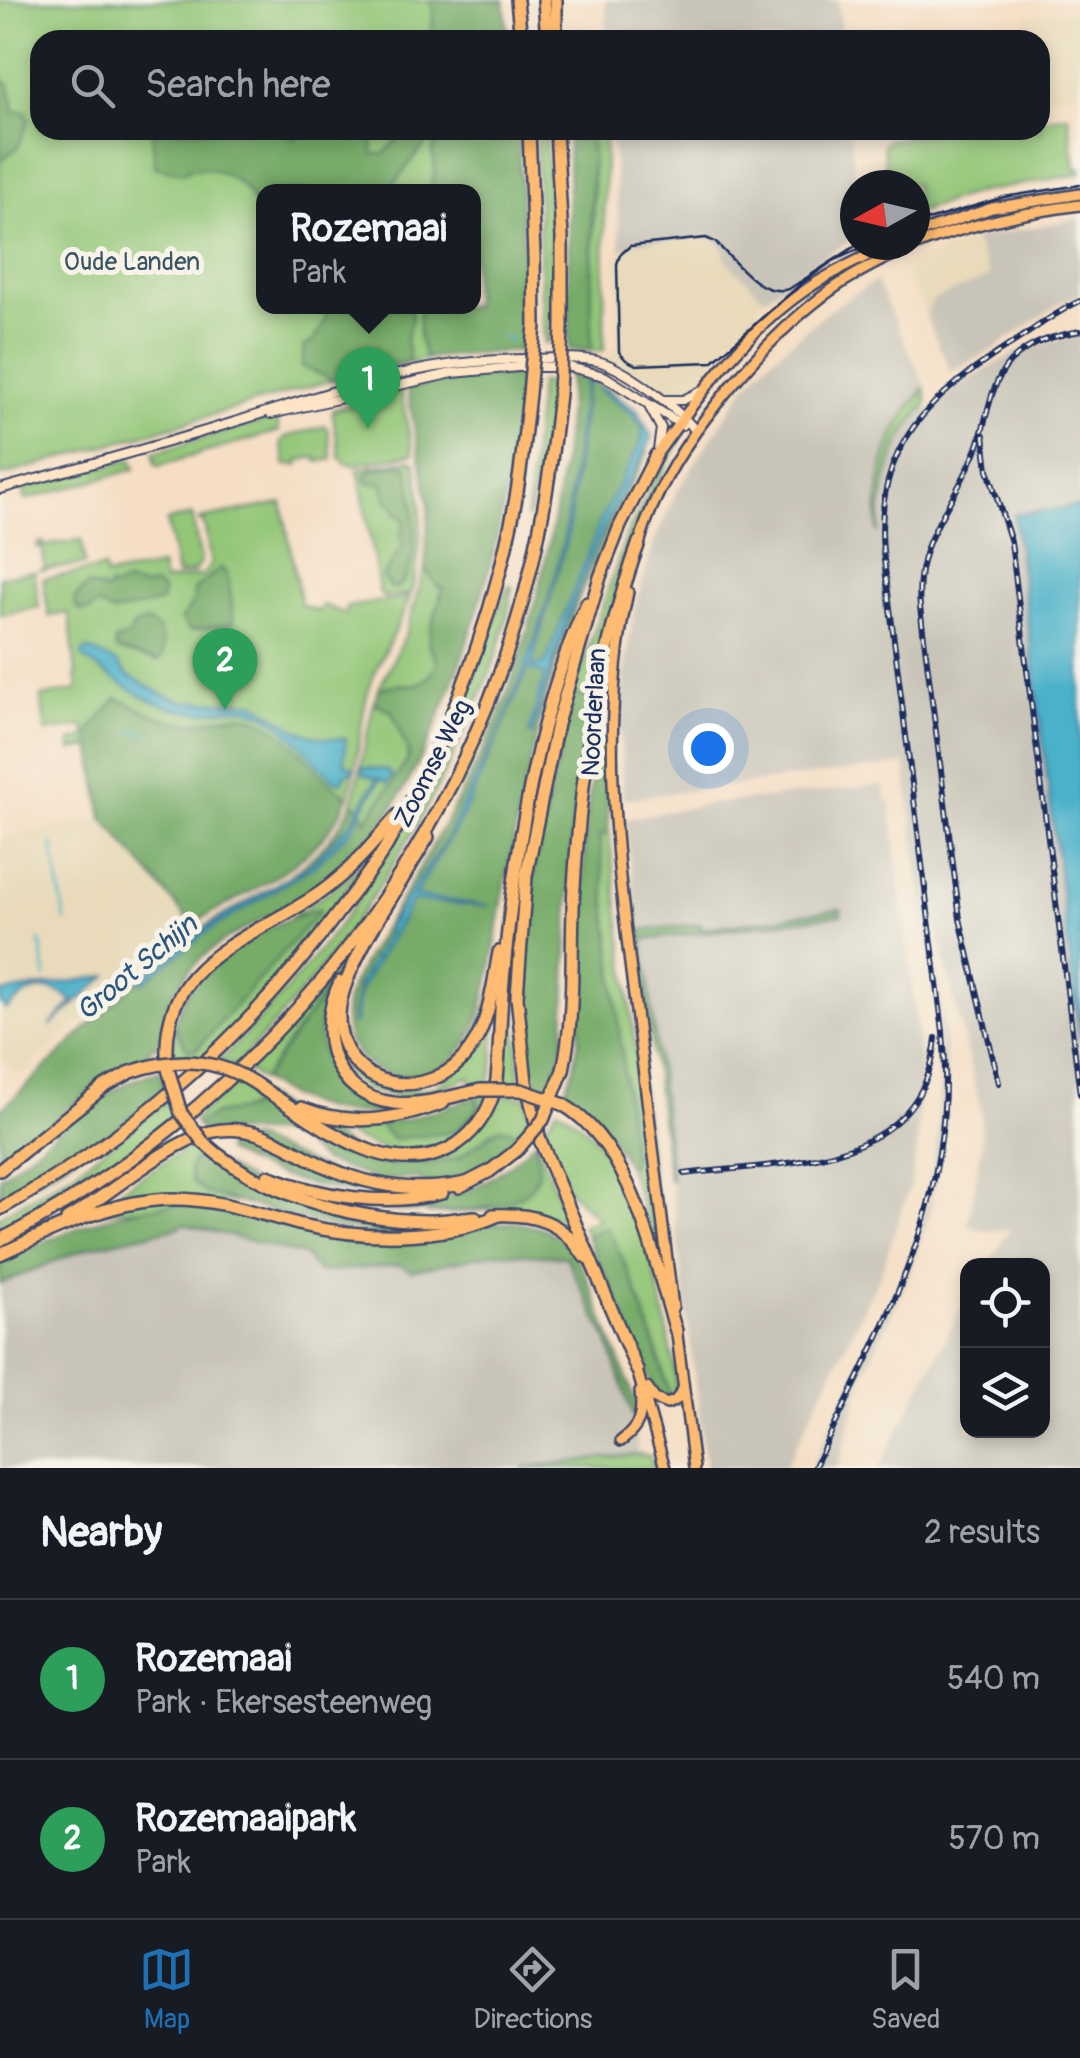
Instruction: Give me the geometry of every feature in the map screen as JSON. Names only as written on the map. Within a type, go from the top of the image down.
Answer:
[{"type":"highway","points":[[517,0],[520,30]]},
{"type":"highway","points":[[544,0],[546,30]]},
{"type":"highway","points":[[556,0],[556,30]]},
{"type":"highway","name":"Zoomse Weg","points":[[0,1209],[53,1179],[143,1116],[213,1056],[318,940],[385,848],[413,796],[476,649],[510,528],[529,394],[534,324],[529,140]]},
{"type":"highway","name":"Zoomse Weg","points":[[0,1240],[114,1172],[156,1142],[238,1071],[300,1008],[341,958],[445,800],[489,702],[518,618],[543,516],[559,394],[562,328],[557,140]]},
{"type":"highway","name":"Noorderlaan","points":[[637,1370],[549,1165],[532,1114],[519,1038],[517,997],[521,920],[534,834],[558,724],[600,577],[620,526],[656,455]]},
{"type":"highway","points":[[224,1158],[278,1180],[340,1194],[421,1197],[447,1192],[497,1166],[517,1150],[542,1120],[563,1070],[572,1020],[573,892],[586,752],[608,643],[640,542]]},
{"type":"highway","points":[[368,936],[340,1004],[339,1020],[346,1047],[360,1066],[377,1078],[408,1086],[435,1080],[462,1060],[482,1026],[547,722],[575,633],[600,577]]},
{"type":"highway","points":[[413,796],[340,878],[309,900],[229,944],[202,964],[188,982],[172,1014],[166,1044],[168,1070],[181,1112],[203,1142],[280,1189],[364,1213],[426,1221],[533,1216],[557,1226],[576,1244],[598,1280]]},
{"type":"highway","points":[[445,800],[422,851],[338,986],[328,1017],[330,1049],[341,1072],[368,1096],[414,1103],[480,1090],[521,1090],[562,1104],[586,1120],[602,1136],[617,1162],[648,1238],[676,1331]]},
{"type":"highway","points":[[0,1170],[104,1087],[130,1072],[168,1061],[206,1062],[244,1074],[340,1138],[392,1156],[432,1155],[450,1148],[474,1130],[489,1108],[497,1080],[504,972],[518,865]]},
{"type":"highway","points":[[286,1103],[330,1118],[381,1120],[410,1115],[480,1090]]},
{"type":"highway","points":[[15,1248],[106,1196],[184,1143],[218,1130],[258,1133],[328,1168],[381,1184],[425,1188],[466,1184]]},
{"type":"highway","points":[[0,1254],[108,1209],[157,1200],[212,1202],[319,1228],[369,1234],[442,1230],[499,1215]]},
{"type":"main road","points":[[930,229],[992,208],[1080,194]]},
{"type":"main road","name":"Noorderlaan","points":[[694,1468],[612,792],[614,666],[640,542],[665,482],[695,430],[772,342],[834,288],[884,260],[966,227],[1080,205]]},
{"type":"main road","name":"Noorderlaan","points":[[656,455],[703,390],[754,334],[791,300],[859,260]]},
{"type":"main road","points":[[0,489],[401,372],[483,360],[596,360],[654,396],[695,430]]},
{"type":"main road","points":[[242,420],[422,378],[518,366],[582,368],[604,376],[681,420]]},
{"type":"main road","points":[[654,396],[678,401],[703,390]]},
{"type":"main road","points":[[647,404],[661,425],[656,455]]},
{"type":"main road","points":[[637,1370],[652,1396],[663,1404],[676,1400],[684,1386]]},
{"type":"main road","points":[[621,1441],[633,1432],[640,1418],[637,1370]]},
{"type":"main road","name":"Noorderlaan","points":[[637,1370],[665,1468]]},
{"type":"shaded area","points":[[606,0],[838,0],[841,30],[607,30]]},
{"type":"shaded area","points":[[1080,10],[1080,92],[1050,96],[1050,30],[1026,30],[1027,15]]},
{"type":"shaded area","points":[[612,140],[851,140],[854,170],[840,170],[840,247],[765,298],[727,262],[722,246],[710,237],[635,243],[621,250]]},
{"type":"shaded area","points":[[1080,218],[1080,295],[1060,303],[995,348],[951,372],[925,315],[933,300],[990,276],[973,239]]},
{"type":"shaded area","points":[[706,236],[722,246],[727,262],[765,298],[755,308],[759,312],[722,347],[693,391],[681,398],[662,396],[608,360],[608,351],[617,350],[616,260],[630,244]]},
{"type":"shaded area","points":[[973,239],[990,275],[933,300],[925,315],[903,267],[930,260],[930,256]]},
{"type":"shaded area","points":[[876,281],[924,383],[931,411],[959,385],[1017,352],[1080,334],[1080,506],[1015,514],[1080,1040],[1080,1468],[879,1468],[960,1311],[960,1438],[1050,1438],[1050,1258],[992,1258],[1010,1229],[986,1231],[968,1225],[982,1144],[981,1111],[935,921],[931,922],[948,1078],[943,1136],[929,1215],[906,1283],[864,1372],[839,1464],[836,1468],[811,1468],[911,1255],[928,1196],[938,1134],[941,1053],[905,764],[623,799],[621,727],[625,664],[636,603],[655,540],[677,491],[744,388],[770,360],[832,308]]},
{"type":"shaded area","points":[[884,785],[886,801],[890,801],[921,1063],[917,1149],[910,1186],[880,1275],[785,1468],[706,1468],[625,819],[709,804]]},
{"type":"shaded area","points":[[103,818],[192,924],[24,1073],[17,1073],[0,1059],[0,838]]},
{"type":"shaded area","points":[[184,1224],[305,1255],[319,1272],[401,1265],[411,1271],[499,1252],[567,1257],[620,1374],[635,1422],[638,1453],[650,1456],[655,1468],[0,1468],[0,1284],[89,1247]]},
{"type":"green space","name":"Oude Landen","points":[[0,0],[504,0],[507,30],[30,30],[30,140],[518,140],[522,350],[443,356],[333,380],[0,476]]},
{"type":"green space","points":[[429,0],[504,0],[507,30],[432,30],[433,8]]},
{"type":"green space","points":[[1,78],[9,84],[14,112],[26,111],[29,120],[18,147],[0,161]]},
{"type":"green space","points":[[1068,115],[1075,168],[1080,168],[1080,174],[975,193],[930,208],[930,170],[886,170],[883,145],[888,140],[1050,140],[1050,118]]},
{"type":"green space","points":[[153,140],[373,140],[373,154],[384,154],[397,140],[426,140],[394,184],[256,184],[256,206],[243,187],[222,173],[197,168],[182,173],[155,167]]},
{"type":"green space","points":[[439,140],[518,140],[522,350],[425,358],[419,337],[419,314],[481,314],[481,184],[432,184],[435,169],[432,150]]},
{"type":"green space","points":[[536,140],[546,140],[552,317],[548,343],[542,318]]},
{"type":"green space","points":[[568,140],[590,140],[591,351],[569,350]]},
{"type":"green space","points":[[590,140],[605,140],[604,350],[591,351],[594,212]]},
{"type":"green space","points":[[325,314],[411,314],[406,339],[410,361],[333,380],[302,367],[304,346],[313,342],[327,318]]},
{"type":"green space","points":[[521,375],[505,497],[476,615],[434,728],[389,813],[364,846],[330,877],[237,933],[193,966],[165,1013],[160,1045],[148,1049],[152,1059],[108,1077],[0,1163],[0,1110],[133,984],[180,945],[276,884],[319,851],[353,802],[366,821],[407,762],[409,754],[392,712],[374,702],[379,689],[419,683],[432,674],[438,663],[430,634],[443,588],[437,586],[425,568],[429,504],[407,388],[473,377]]},
{"type":"green space","points":[[569,375],[596,384],[622,401],[641,424],[647,452],[592,567],[557,661],[527,775],[491,967],[476,1024],[451,1060],[430,1073],[408,1077],[386,1074],[367,1064],[353,1048],[346,1026],[348,996],[466,785],[515,672],[553,520],[567,421]]},
{"type":"green space","points":[[539,383],[549,383],[540,469],[527,519]]},
{"type":"green space","points":[[925,388],[927,404],[905,433],[891,464],[878,533],[879,493],[886,455],[901,420]]},
{"type":"green space","points":[[401,392],[413,454],[354,465],[345,463],[340,457],[332,410]]},
{"type":"green space","points":[[277,418],[279,431],[158,466],[155,463],[154,452]]},
{"type":"green space","points":[[325,426],[332,459],[318,462],[316,457],[298,461],[299,465],[286,465],[281,443],[285,437]]},
{"type":"green space","points":[[675,438],[680,441],[649,504],[625,566],[591,698],[573,694],[626,537]]},
{"type":"green space","points":[[132,459],[135,469],[25,500],[23,489]]},
{"type":"green space","points":[[415,462],[421,512],[415,577],[411,594],[384,597],[380,594],[358,469]]},
{"type":"green space","points":[[402,464],[408,467],[410,480],[413,548],[406,577],[398,588],[391,588],[383,576],[404,544],[400,535],[403,518],[396,514],[394,504],[387,502],[382,483],[367,483],[365,476],[374,468]]},
{"type":"green space","points":[[282,503],[301,605],[319,612],[323,605],[346,614],[346,607],[410,597],[370,684],[352,782],[338,817],[323,838],[283,871],[192,924],[103,818],[91,747],[72,750],[71,741],[86,738],[84,726],[46,732],[41,697],[78,690],[69,613],[49,616],[43,579],[104,568],[106,576],[161,566],[164,581],[203,575],[211,565],[204,522],[200,519]]},
{"type":"green space","points":[[192,515],[201,562],[194,572],[177,575],[167,521]]},
{"type":"green space","points":[[81,540],[85,564],[41,570],[45,567],[38,543],[43,542],[44,546]]},
{"type":"green space","points":[[221,568],[228,575],[234,623],[190,631],[181,619],[194,601],[194,590]]},
{"type":"green space","points":[[425,568],[437,586],[443,587],[428,644],[438,663],[419,683],[379,689],[406,633]]},
{"type":"green space","points":[[34,571],[39,607],[0,615],[0,577]]},
{"type":"green space","points":[[126,583],[155,585],[163,591],[161,602],[113,613],[98,605],[89,611],[76,607],[74,599],[88,585],[107,591]]},
{"type":"green space","points":[[509,586],[512,587],[505,624],[480,697],[442,778],[392,867],[335,950],[270,1028],[235,1066],[216,1060],[227,1054],[260,1019],[323,946],[403,829],[457,724]]},
{"type":"green space","points":[[147,622],[161,636],[163,656],[158,661],[116,650],[115,641],[129,636],[133,626]]},
{"type":"green space","points":[[573,694],[591,698],[572,826],[564,1039],[550,1090],[536,1086],[527,1037],[523,988],[525,938],[540,839]]},
{"type":"green space","points":[[117,698],[181,722],[236,715],[266,723],[348,796],[337,819],[321,839],[282,872],[192,924],[103,818],[89,731]]},
{"type":"green space","points":[[374,702],[392,712],[408,747],[407,762],[365,822],[362,811],[353,802]]},
{"type":"green space","points":[[597,737],[604,737],[609,834],[599,835],[633,1163],[627,1164],[600,1124],[584,1108],[562,1095],[573,1071],[579,1039],[585,830]]},
{"type":"green space","points":[[533,802],[513,963],[520,1082],[500,1081],[510,931]]},
{"type":"green space","points":[[599,834],[609,834],[662,1261],[627,1164],[633,1162]]},
{"type":"green space","points":[[367,858],[309,942],[236,1025],[203,1057],[172,1056],[174,1026],[188,1051],[197,1049],[317,909],[289,918],[336,887]]},
{"type":"green space","points":[[318,909],[197,1049],[188,1051],[174,1026],[182,1003],[211,965],[251,937]]},
{"type":"green space","points":[[841,909],[841,915],[644,940],[642,930],[699,924],[701,929]]},
{"type":"green space","points":[[642,930],[672,1180],[637,931]]},
{"type":"green space","points":[[364,935],[262,1080],[247,1071],[288,1029]]},
{"type":"green space","points":[[341,970],[322,1013],[324,1053],[331,1069],[355,1094],[389,1107],[409,1109],[369,1114],[332,1111],[297,1100],[262,1080]]},
{"type":"green space","points":[[497,979],[493,1070],[489,1082],[473,1084],[469,1077],[441,1088],[439,1093],[397,1096],[362,1087],[340,1062],[335,1018],[354,1064],[404,1088],[424,1089],[441,1082],[467,1053]]},
{"type":"green space","points":[[160,1071],[164,1090],[145,1106],[85,1150],[0,1202],[0,1177],[95,1102]]},
{"type":"green space","points":[[237,1081],[258,1093],[249,1107],[196,1125],[193,1120]]},
{"type":"green space","points":[[258,1093],[368,1157],[390,1165],[414,1161],[424,1165],[458,1158],[501,1127],[523,1134],[478,1170],[423,1185],[417,1178],[380,1181],[323,1161],[290,1134],[202,1131],[196,1125],[215,1114],[249,1109]]},
{"type":"green space","points":[[497,1094],[525,1097],[532,1124],[523,1134],[493,1131],[466,1154],[438,1162],[382,1162],[363,1152],[380,1157],[450,1152]]},
{"type":"green space","points":[[489,1095],[453,1139],[432,1149],[411,1152],[365,1143],[316,1117],[379,1124],[393,1139],[455,1132],[479,1104],[477,1097]]},
{"type":"green space","points":[[477,1097],[478,1108],[455,1132],[393,1139],[379,1124],[404,1120]]},
{"type":"green space","points":[[168,1101],[177,1119],[97,1179],[0,1236],[0,1216],[72,1173]]},
{"type":"green space","points":[[557,1108],[598,1142],[624,1187],[644,1237],[673,1359],[676,1393],[671,1399],[649,1325],[581,1226],[599,1220],[564,1186],[544,1129]]},
{"type":"green space","points":[[252,1139],[361,1185],[353,1193],[303,1183],[256,1167],[225,1151],[227,1143]]},
{"type":"green space","points":[[536,1139],[569,1227],[553,1217],[518,1209],[426,1214],[502,1203],[528,1189],[537,1177]]},
{"type":"green space","points":[[534,1142],[539,1166],[535,1181],[523,1194],[504,1203],[423,1212],[354,1206],[355,1202],[407,1203],[452,1195],[494,1176]]},
{"type":"green space","points":[[194,1143],[208,1157],[191,1162],[215,1196],[237,1202],[84,1213]]},
{"type":"green space","points":[[208,1157],[269,1191],[390,1223],[390,1231],[334,1228],[205,1193],[192,1182],[189,1168],[195,1159]]},
{"type":"green space","points":[[177,1204],[227,1210],[337,1236],[515,1222],[545,1229],[570,1247],[585,1273],[638,1407],[635,1422],[607,1339],[566,1257],[499,1252],[411,1271],[401,1265],[318,1272],[304,1255],[184,1224],[89,1247],[0,1284],[0,1262],[43,1242],[108,1217]]},
{"type":"green space","points":[[606,1227],[635,1289],[671,1399],[661,1399],[655,1393],[617,1299],[586,1236]]},
{"type":"green space","points":[[638,1454],[650,1456],[655,1468],[523,1468]]},
{"type":"water","points":[[585,381],[590,382],[586,387],[568,535],[531,666],[545,664],[603,515],[641,443],[643,428],[634,415],[600,386],[638,411],[652,438],[607,521],[585,573],[532,735],[529,733],[545,674],[528,669],[464,814],[414,896],[489,906],[412,901],[359,991],[352,1023],[358,985],[388,932],[387,927],[446,840],[504,721],[530,654],[553,586],[565,534]]},
{"type":"water","points":[[1080,506],[1080,1040],[1014,515]]},
{"type":"water","points":[[87,649],[118,663],[126,674],[164,695],[185,702],[254,702],[299,731],[346,739],[344,763],[354,768],[353,772],[346,773],[342,782],[335,780],[277,722],[254,710],[193,712],[149,699],[84,659],[82,654]]},
{"type":"water","points":[[363,767],[386,770],[393,776],[387,783],[380,779],[352,829],[315,865],[205,933],[142,983],[140,979],[199,932],[313,862],[353,820],[377,778],[363,774]]},
{"type":"water","points":[[107,976],[50,1026],[73,1002],[56,991],[31,993],[6,1010],[0,1003],[0,993]]},
{"type":"waterway","name":"Groot Schijn","points":[[503,336],[511,341]]},
{"type":"waterway","points":[[131,732],[148,732]]},
{"type":"waterway","points":[[52,843],[65,920]]},
{"type":"waterway","points":[[40,940],[46,977]]},
{"type":"tram line","points":[[930,219],[1004,197],[1080,185]]},
{"type":"tram line","points":[[840,256],[789,289],[778,290],[758,283],[706,238],[630,246],[617,264],[619,352],[636,365],[712,362],[802,283],[840,258]]},
{"type":"railway","points":[[814,1468],[911,1259],[928,1206],[945,1094],[943,1032],[883,552],[888,481],[914,426],[934,403],[984,362],[1080,301]]},
{"type":"railway","points":[[999,1083],[960,919],[920,583],[929,542],[968,469],[1003,372],[1034,345],[1080,331]]},
{"type":"railway","points":[[984,435],[988,470],[1011,542],[1080,1094]]},
{"type":"railway","points":[[684,1174],[804,1160],[842,1151],[877,1136],[905,1113],[926,1081],[936,1038]]},
{"type":"place","name":"Rozemaai","points":[[368,429]]},
{"type":"place","name":"Rozemaaipark","points":[[225,710]]}]
